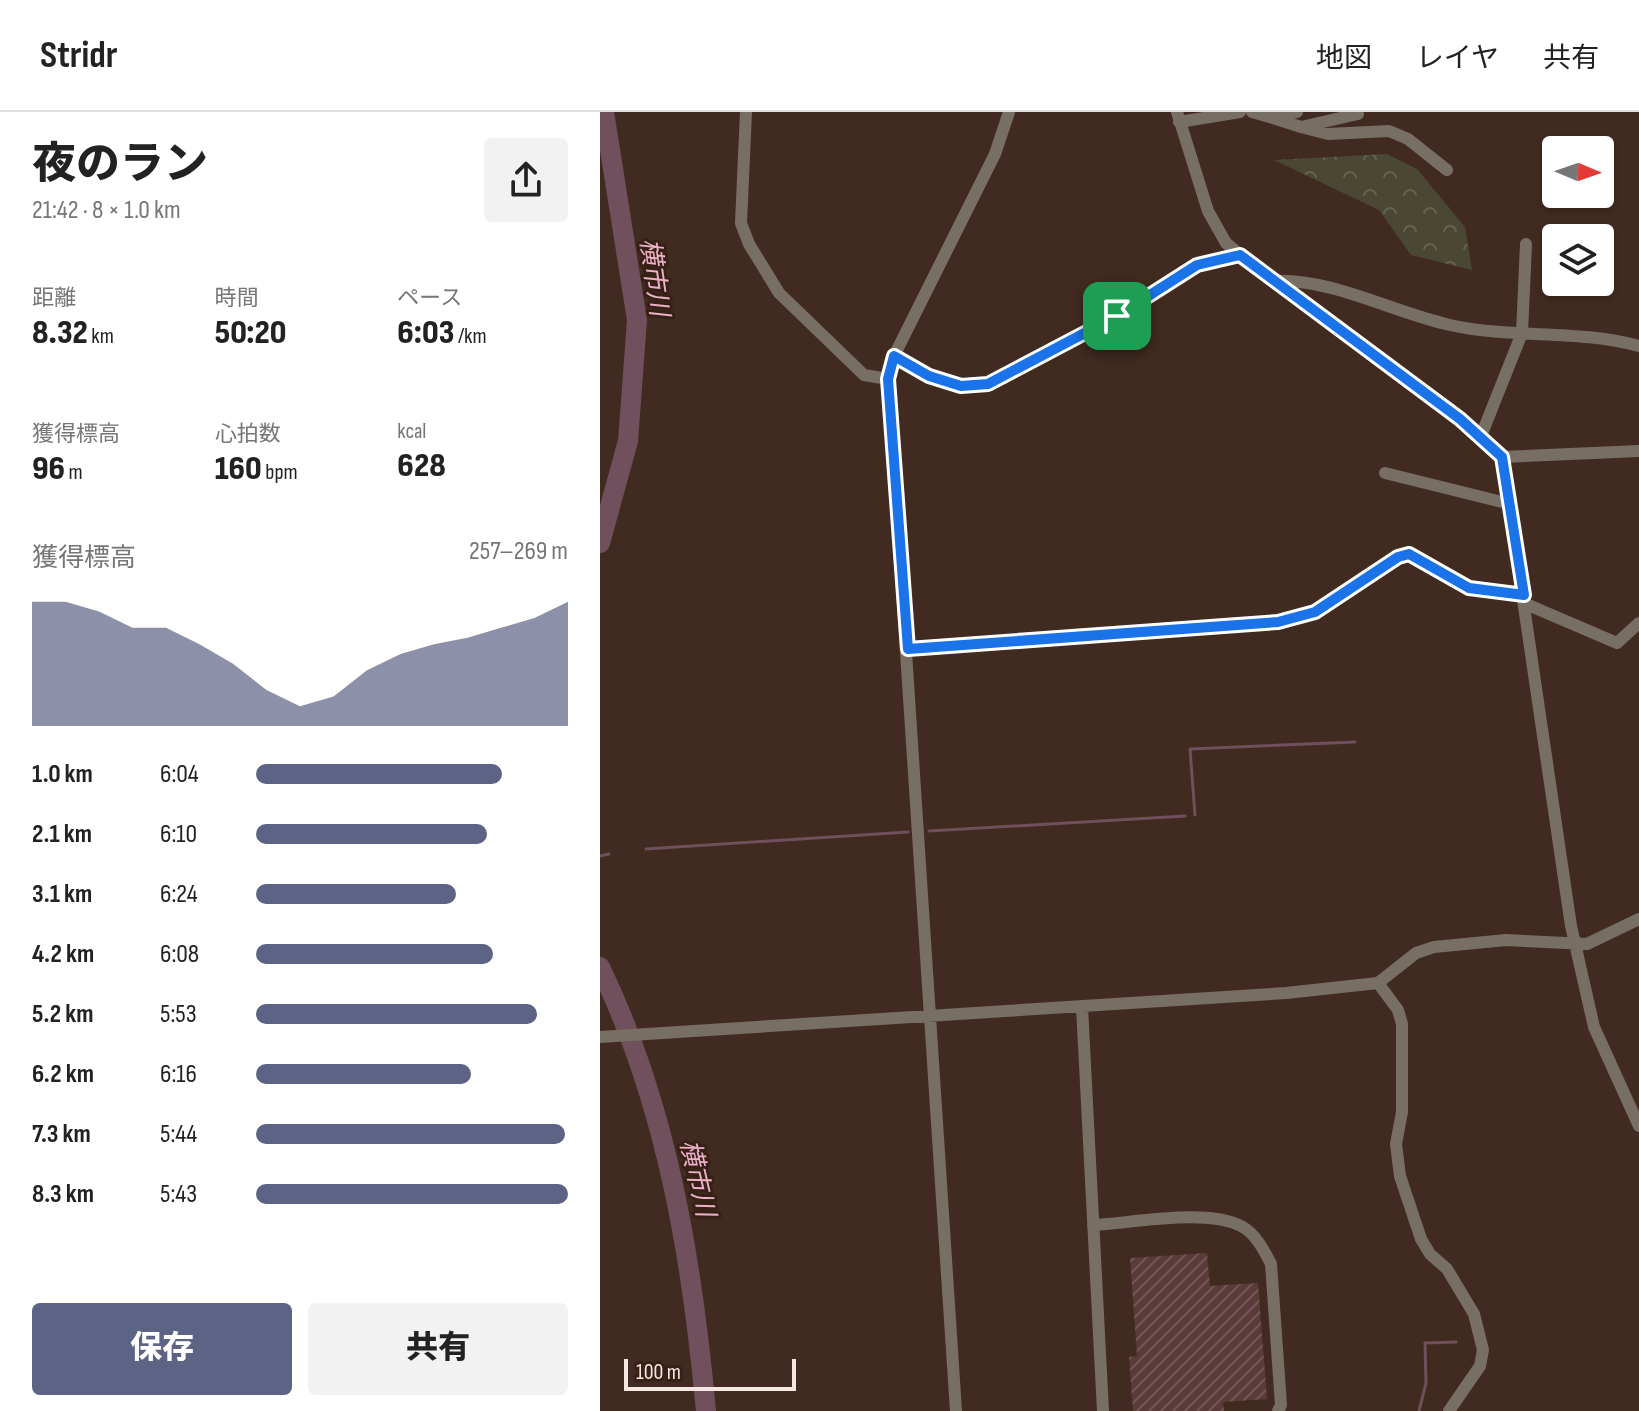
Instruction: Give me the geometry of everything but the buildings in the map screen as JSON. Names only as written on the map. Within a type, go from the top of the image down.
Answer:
[{"type":"street","points":[[746,112],[741,223],[749,244],[779,293],[864,375],[888,379]]},
{"type":"street","points":[[956,1411],[888,379],[894,356],[995,154],[1009,112]]},
{"type":"street","points":[[1240,112],[1178,117],[1208,211],[1226,243],[1272,281],[1481,436],[1502,457],[1575,946],[1594,1027],[1639,1126]]},
{"type":"street","points":[[1252,112],[1328,134],[1389,131],[1408,139],[1447,170]]},
{"type":"street","points":[[1273,118],[1297,112]]},
{"type":"street","points":[[1301,127],[1358,114]]},
{"type":"street","points":[[1481,436],[1522,333],[1526,244]]},
{"type":"street","points":[[894,356],[929,376],[950,383],[988,384],[1117,316],[1197,265],[1240,255]]},
{"type":"street","points":[[1272,281],[1311,281],[1451,325],[1578,336],[1639,346]]},
{"type":"street","points":[[1502,457],[1639,451]]},
{"type":"street","points":[[1385,473],[1510,504]]},
{"type":"street","points":[[908,649],[1278,622],[1315,612],[1398,557],[1409,554],[1469,588],[1525,600],[1617,643],[1639,623]]},
{"type":"street","points":[[600,1037],[1286,993],[1378,983],[1416,953],[1434,947],[1506,940],[1575,946],[1587,944],[1639,919]]},
{"type":"street","points":[[1378,983],[1398,1010],[1402,1024],[1402,1112],[1396,1144],[1400,1176],[1421,1239],[1430,1254],[1447,1269],[1480,1327],[1483,1350],[1480,1366],[1449,1411]]},
{"type":"street","points":[[1082,1007],[1103,1411]]},
{"type":"street","points":[[1093,1225],[1216,1217],[1243,1226],[1261,1245],[1271,1264],[1281,1405],[1278,1411]]},
{"type":"green space","points":[[1387,154],[1417,169],[1465,227],[1472,270],[1411,255],[1379,210],[1274,160]]},
{"type":"waterway","name":"横市川","points":[[600,543],[628,441],[637,320],[604,112]]},
{"type":"waterway","points":[[1195,815],[1190,749],[1355,742]]},
{"type":"waterway","points":[[929,831],[1185,816]]},
{"type":"waterway","points":[[646,849],[908,832]]},
{"type":"waterway","points":[[600,856],[609,854]]},
{"type":"waterway","name":"横市川","points":[[600,967],[643,1074],[673,1184],[693,1297],[706,1411]]},
{"type":"waterway","points":[[1419,1411],[1426,1383],[1425,1343],[1456,1342]]},
{"type":"route","points":[[1240,255],[1460,419],[1489,442],[1502,457],[1524,595],[1469,588],[1454,582],[1422,558],[1409,554],[1398,557],[1315,612],[1278,622],[908,649],[888,379],[894,356],[929,376],[961,386],[988,384],[1117,316],[1197,265],[1240,255]]}]
